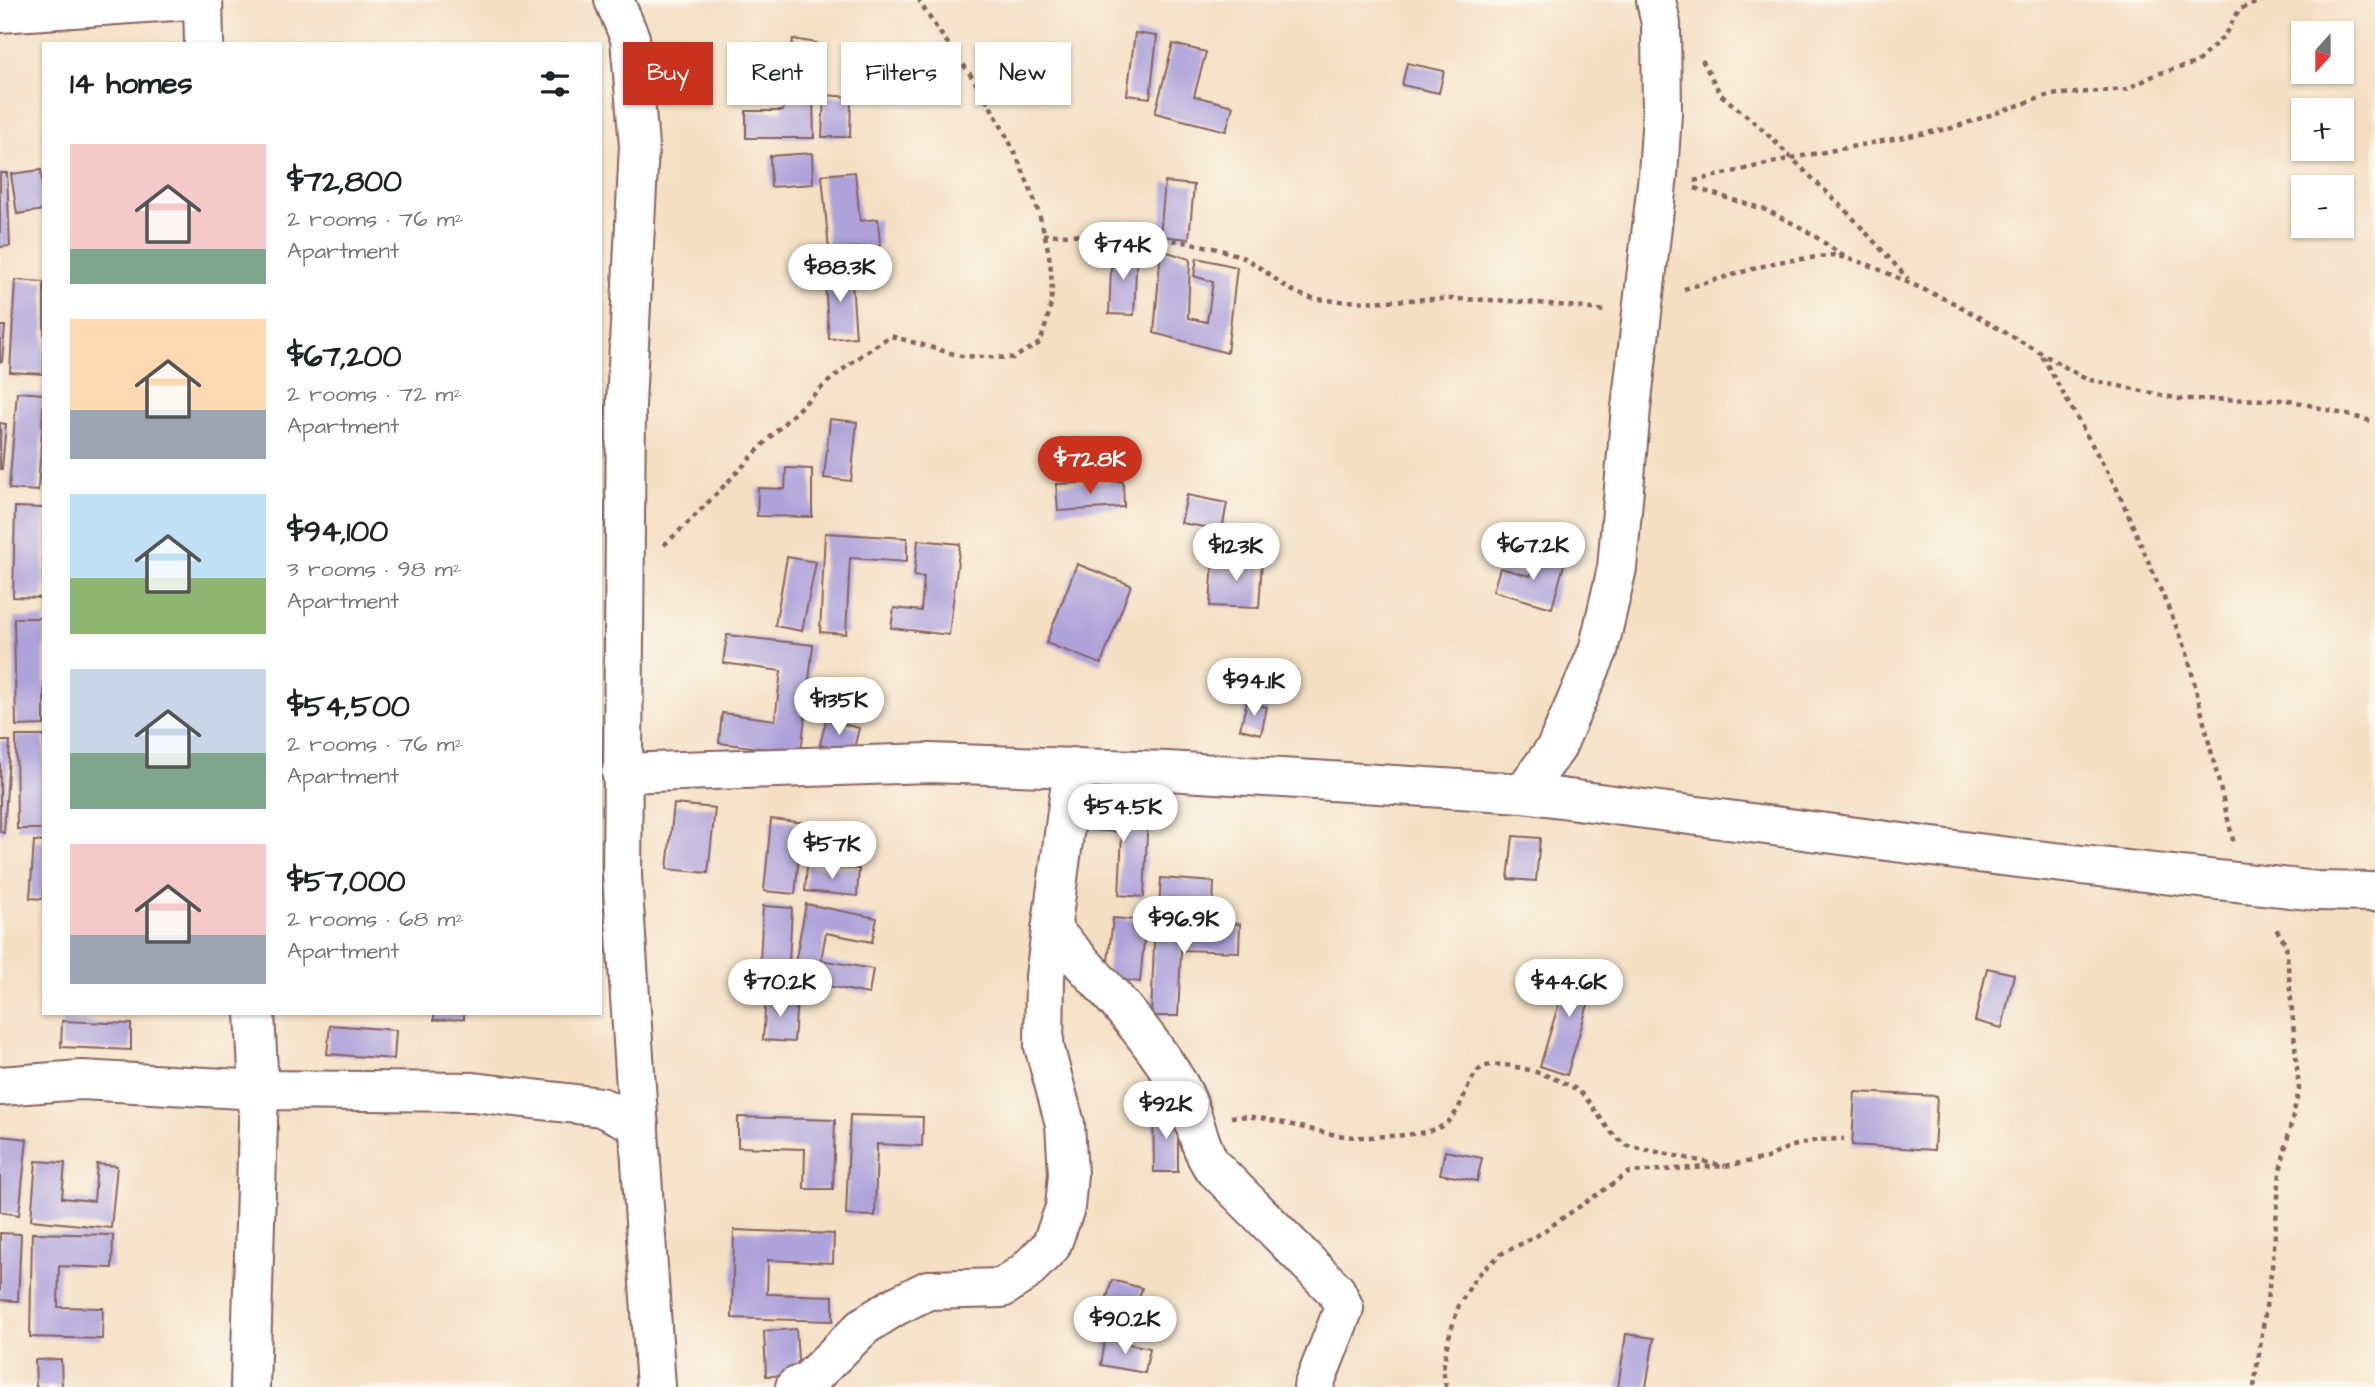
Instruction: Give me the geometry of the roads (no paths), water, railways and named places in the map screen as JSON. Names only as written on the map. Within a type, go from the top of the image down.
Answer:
[{"type":"street","points":[[614,0],[631,38],[639,146],[626,404],[622,876],[656,1387]]},
{"type":"street","points":[[0,13],[183,1],[203,42]]},
{"type":"street","points":[[1523,793],[1556,748],[1598,651],[1617,568],[1662,113],[1657,5]]},
{"type":"street","points":[[621,773],[929,763],[1073,767],[1523,793],[2001,856],[2317,891],[2375,892]]},
{"type":"street","points":[[795,1387],[808,1381],[864,1326],[894,1307],[928,1290],[1002,1288],[1024,1273],[1051,1246],[1065,1208],[1068,1174],[1065,1124],[1044,1046],[1045,976],[1073,767]]},
{"type":"street","points":[[1051,929],[1140,1025],[1181,1087],[1203,1152],[1212,1166],[1336,1291],[1344,1308],[1313,1387]]},
{"type":"street","points":[[250,1387],[259,1090],[256,1015]]},
{"type":"street","points":[[0,1086],[81,1080],[259,1090],[472,1091],[601,1107],[639,1125]]}]
